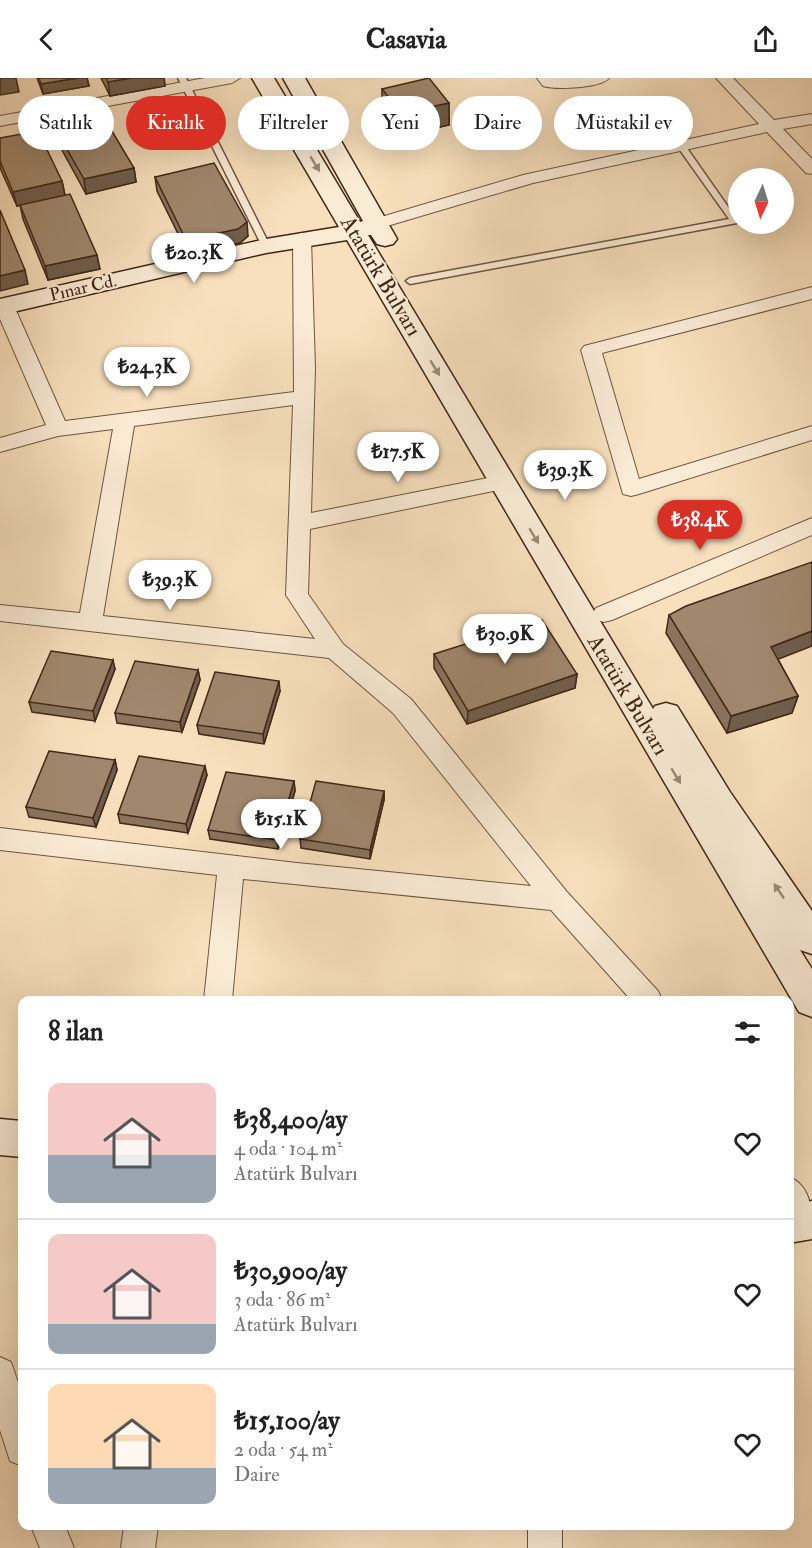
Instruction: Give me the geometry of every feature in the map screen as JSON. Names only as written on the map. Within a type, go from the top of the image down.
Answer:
[{"type":"main road","name":"Atatürk Bulvarı","points":[[263,78],[366,228],[410,281],[604,614],[718,801],[808,927]]},
{"type":"main road","name":"Atatürk Bulvarı","points":[[294,78],[366,228],[503,482],[812,1001]]},
{"type":"main road","name":"Pınar Cd.","points":[[2,307],[266,246],[366,228]]},
{"type":"main road","points":[[0,1137],[18,1139]]},
{"type":"street","points":[[0,121],[184,82],[232,78]]},
{"type":"street","points":[[545,78],[549,83],[563,84],[601,78]]},
{"type":"street","points":[[724,78],[812,169]]},
{"type":"street","points":[[693,143],[812,119]]},
{"type":"street","points":[[366,228],[530,179],[663,150]]},
{"type":"street","points":[[302,239],[304,397],[297,595],[335,650],[402,706],[558,900],[644,996]]},
{"type":"street","points":[[812,293],[591,350],[631,489],[812,433]]},
{"type":"street","points":[[2,307],[58,429]]},
{"type":"street","points":[[0,444],[58,429],[304,397]]},
{"type":"street","points":[[90,623],[125,420]]},
{"type":"street","points":[[300,523],[503,482]]},
{"type":"street","points":[[604,614],[812,526]]},
{"type":"street","points":[[0,613],[335,650]]},
{"type":"street","points":[[0,839],[231,867],[558,900]]},
{"type":"street","points":[[218,996],[231,867]]},
{"type":"street","points":[[0,1373],[18,1435]]},
{"type":"street","points":[[50,1530],[57,1548]]},
{"type":"street","points":[[138,1548],[140,1530]]},
{"type":"street","points":[[544,1530],[545,1548]]},
{"type":"lane","points":[[184,82],[266,246]]},
{"type":"lane","points":[[410,281],[734,221],[684,150]]},
{"type":"building","points":[[39,78],[78,78],[41,84]]},
{"type":"building","points":[[106,78],[131,78],[108,82]]},
{"type":"building","points":[[429,78],[449,103],[440,105],[440,96],[388,96],[382,89]]},
{"type":"building","points":[[114,134],[134,168],[84,179],[67,150],[114,150]]},
{"type":"building","points":[[18,135],[18,150],[47,150],[62,181],[13,192],[0,161],[0,138]]},
{"type":"building","points":[[214,163],[247,222],[238,229],[186,240],[155,177]]},
{"type":"building","points":[[70,194],[97,255],[45,266],[20,205]]},
{"type":"building","points":[[0,210],[25,270],[0,276]]},
{"type":"building","points":[[812,562],[812,631],[771,647],[798,696],[731,716],[669,615],[686,606]]},
{"type":"building","points":[[542,620],[577,674],[468,711],[434,654]]},
{"type":"building","points":[[51,651],[113,660],[93,711],[29,702]]},
{"type":"building","points":[[135,661],[198,670],[180,722],[115,713]]},
{"type":"building","points":[[215,672],[279,681],[263,734],[197,725]]},
{"type":"building","points":[[49,751],[115,760],[93,818],[26,807]]},
{"type":"building","points":[[139,756],[205,766],[186,824],[118,814]]},
{"type":"building","points":[[226,772],[294,781],[277,840],[208,830]]},
{"type":"building","points":[[316,781],[384,791],[370,850],[300,839]]}]
